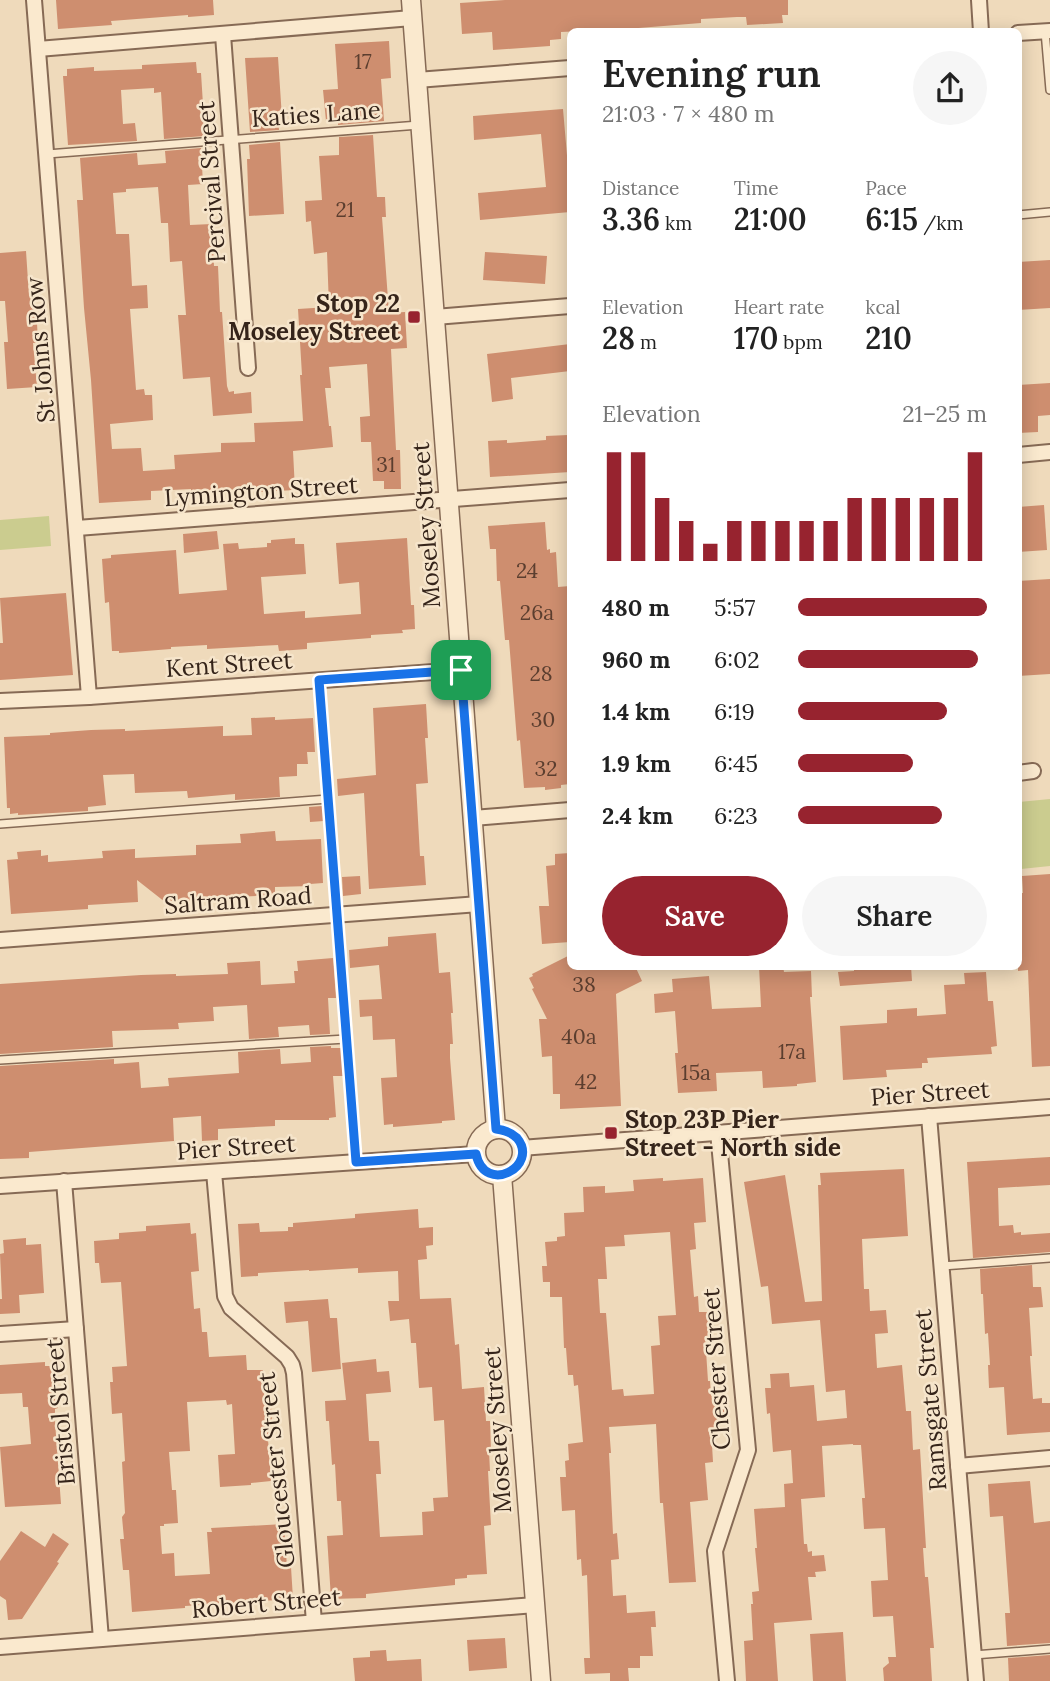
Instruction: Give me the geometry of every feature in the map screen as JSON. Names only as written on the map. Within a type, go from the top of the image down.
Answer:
[{"type":"street","name":"St Johns Row","points":[[34,0],[89,697]]},
{"type":"street","name":"Moseley Street","points":[[411,0],[496,1129]]},
{"type":"street","points":[[979,0],[981,28]]},
{"type":"street","points":[[38,49],[412,19]]},
{"type":"street","points":[[1022,33],[1048,31]]},
{"type":"street","name":"Percival Street","points":[[222,35],[248,368]]},
{"type":"street","points":[[417,80],[567,68]]},
{"type":"street","points":[[435,317],[567,306]]},
{"type":"street","points":[[1022,455],[1050,452]]},
{"type":"street","name":"Lymington Street","points":[[77,528],[567,490]]},
{"type":"street","name":"Kent Street","points":[[0,701],[461,670]]},
{"type":"street","points":[[473,818],[567,810]]},
{"type":"street","name":"Saltram Road","points":[[0,940],[479,904]]},
{"type":"street","name":"Pier Street","points":[[521,1148],[1050,1107]]},
{"type":"street","name":"Ramsgate Street","points":[[929,1116],[976,1681]]},
{"type":"street","points":[[496,1129],[510,1132],[519,1141],[521,1148],[520,1162],[515,1169],[502,1175],[487,1172],[476,1154],[479,1140],[496,1129]]},
{"type":"street","name":"Chester Street","points":[[718,1132],[748,1450],[715,1551],[727,1681]]},
{"type":"street","name":"Pier Street","points":[[0,1186],[476,1154]]},
{"type":"street","name":"Gloucester Street","points":[[214,1172],[225,1296],[232,1308],[287,1357],[294,1373],[314,1622]]},
{"type":"street","name":"Moseley Street","points":[[502,1175],[541,1681]]},
{"type":"street","name":"Bristol Street","points":[[64,1181],[101,1639]]},
{"type":"street","points":[[0,1334],[76,1329]]},
{"type":"street","points":[[958,1466],[1050,1458]]},
{"type":"street","name":"Robert Street","points":[[0,1647],[535,1605]]},
{"type":"lane","points":[[1048,31],[1050,90]]},
{"type":"lane","name":"Katies Lane","points":[[47,154],[420,125]]},
{"type":"lane","points":[[1022,215],[1050,212]]},
{"type":"lane","points":[[319,680],[356,1162]]},
{"type":"lane","points":[[0,824],[328,799]]},
{"type":"lane","points":[[0,1060],[346,1039]]},
{"type":"lane","points":[[942,1266],[1050,1258]]},
{"type":"lane","points":[[974,1655],[1050,1649]]},
{"type":"green space","points":[[49,516],[51,546],[0,550],[0,520]]},
{"type":"green space","points":[[1050,799],[1050,866],[1022,869],[1022,802]]},
{"type":"building","points":[[56,0],[213,0],[214,15],[111,21],[112,25],[58,29]]},
{"type":"building","points":[[505,0],[788,0],[788,15],[782,15],[783,23],[747,25],[746,17],[737,17],[638,28],[567,28],[567,32],[561,32],[561,39],[550,40],[550,46],[493,50],[492,32],[462,34],[460,3]]},
{"type":"building","points":[[389,41],[391,78],[381,79],[384,121],[338,125],[338,120],[326,121],[323,90],[338,89],[335,44]]},
{"type":"building","points":[[278,57],[282,118],[278,118],[279,130],[250,132],[245,58]]},
{"type":"building","points":[[196,62],[197,73],[201,73],[205,136],[164,139],[161,92],[154,93],[154,88],[121,90],[123,124],[135,123],[137,141],[68,145],[63,76],[67,76],[67,69],[142,69],[142,65]]},
{"type":"building","points":[[563,109],[567,155],[567,212],[480,220],[478,193],[546,187],[541,134],[474,140],[473,116]]},
{"type":"building","points":[[373,135],[377,197],[385,197],[386,217],[382,217],[389,313],[405,312],[407,348],[391,349],[396,450],[400,450],[401,489],[384,489],[384,481],[373,481],[371,442],[361,442],[360,417],[370,416],[367,364],[329,367],[331,388],[325,388],[333,447],[293,451],[295,490],[151,491],[151,500],[99,503],[77,200],[83,200],[80,158],[137,153],[138,165],[166,163],[165,151],[201,148],[203,184],[188,185],[190,225],[212,224],[214,266],[218,266],[227,386],[229,392],[234,391],[234,394],[251,392],[252,413],[213,416],[210,377],[183,379],[178,315],[186,315],[182,261],[170,262],[168,223],[161,223],[158,187],[126,189],[126,192],[113,193],[116,234],[129,234],[132,286],[147,285],[148,308],[130,309],[136,390],[144,389],[145,395],[152,395],[153,420],[110,424],[112,449],[141,448],[143,471],[175,469],[174,455],[221,452],[221,443],[255,442],[254,423],[303,421],[298,309],[329,307],[327,252],[314,254],[311,221],[306,222],[305,201],[322,200],[319,156],[339,155],[339,137]]},
{"type":"building","points":[[280,142],[284,214],[249,216],[249,145]]},
{"type":"building","points":[[26,251],[29,296],[34,296],[37,323],[38,343],[33,343],[37,387],[7,389],[4,342],[8,342],[5,301],[0,301],[0,253]]},
{"type":"building","points":[[485,252],[547,256],[545,284],[483,280]]},
{"type":"building","points":[[1050,260],[1050,308],[1022,310],[1022,262]]},
{"type":"building","points":[[567,344],[567,371],[511,378],[513,399],[492,402],[487,354]]},
{"type":"building","points":[[1050,383],[1050,415],[1038,416],[1038,432],[1022,433],[1022,385]]},
{"type":"building","points":[[567,435],[567,472],[490,477],[488,441],[507,440],[507,443],[546,440],[546,436]]},
{"type":"building","points":[[1044,505],[1047,550],[1022,552],[1022,507]]},
{"type":"building","points":[[545,522],[547,550],[550,549],[550,553],[556,552],[558,587],[567,586],[567,784],[561,785],[561,788],[524,788],[520,740],[517,741],[509,640],[505,640],[500,581],[497,581],[496,549],[490,549],[488,526]]},
{"type":"building","points":[[217,531],[219,549],[184,553],[183,534]]},
{"type":"building","points":[[295,538],[295,544],[304,544],[306,574],[261,577],[264,614],[305,611],[305,618],[361,614],[359,582],[339,584],[336,543],[407,538],[415,629],[402,630],[403,633],[371,635],[371,638],[307,643],[307,649],[279,651],[278,645],[207,649],[207,645],[119,653],[112,651],[109,602],[105,603],[102,559],[111,558],[111,555],[176,550],[179,594],[227,590],[223,544],[238,543],[239,549],[267,547],[271,540]]},
{"type":"building","points":[[1050,579],[1050,674],[1022,676],[1022,581]]},
{"type":"building","points":[[66,593],[73,675],[0,680],[0,643],[3,643],[0,598]]},
{"type":"building","points":[[426,704],[428,783],[416,784],[420,856],[424,856],[426,885],[369,889],[364,793],[338,796],[337,779],[376,775],[373,708]]},
{"type":"building","points":[[275,717],[275,720],[313,718],[315,752],[307,752],[308,764],[297,764],[297,776],[279,777],[280,797],[235,800],[235,794],[188,798],[187,791],[135,793],[134,774],[103,775],[106,805],[88,807],[88,811],[18,815],[10,814],[10,808],[7,808],[4,737],[91,730],[223,726],[223,736],[252,735],[251,718]]},
{"type":"building","points":[[322,806],[324,821],[310,822],[309,807]]},
{"type":"building","points":[[275,831],[276,841],[321,839],[323,883],[275,887],[275,895],[165,902],[137,880],[138,902],[88,905],[88,909],[11,914],[7,860],[18,859],[17,852],[41,850],[41,856],[48,855],[48,862],[103,858],[102,851],[135,849],[135,858],[196,855],[196,845],[241,843],[240,834]]},
{"type":"building","points":[[567,853],[567,942],[542,944],[539,906],[549,906],[546,866],[555,865],[555,854]]},
{"type":"building","points":[[1050,874],[1050,1066],[1032,1067],[1028,970],[1018,971],[1022,970],[1022,876]]},
{"type":"building","points":[[360,876],[361,894],[343,896],[342,877]]},
{"type":"building","points":[[436,933],[439,973],[450,972],[453,1044],[450,1044],[450,1058],[455,1120],[393,1127],[393,1124],[384,1125],[381,1078],[397,1077],[395,1039],[373,1040],[372,1016],[360,1017],[359,1000],[382,999],[379,965],[350,968],[349,950],[388,946],[388,937]]},
{"type":"building","points":[[567,956],[567,970],[637,970],[642,981],[616,994],[621,1106],[560,1109],[560,1094],[553,1094],[552,1056],[542,1057],[539,1019],[547,1019],[532,989],[534,988],[529,978]]},
{"type":"building","points":[[333,958],[336,998],[328,998],[330,1034],[310,1035],[309,1025],[278,1027],[279,1037],[249,1039],[247,1005],[213,1007],[214,1021],[178,1023],[179,1029],[112,1031],[113,1047],[0,1054],[0,984],[141,975],[228,974],[227,963],[260,961],[261,985],[295,983],[297,961]]},
{"type":"building","points":[[759,970],[811,971],[810,997],[816,1082],[763,1088],[762,1071],[716,1073],[717,1091],[678,1093],[675,1011],[655,1013],[654,994],[673,992],[672,979],[709,976],[712,1009],[761,1007]]},
{"type":"building","points":[[911,970],[912,981],[840,986],[838,972]]},
{"type":"building","points":[[986,972],[988,1001],[993,1001],[997,1046],[991,1047],[992,1054],[927,1058],[928,1063],[922,1063],[922,1068],[886,1070],[887,1077],[843,1080],[840,1026],[887,1023],[887,1010],[917,1008],[917,1016],[946,1014],[944,985],[965,984],[964,973]]},
{"type":"building","points":[[310,1047],[341,1048],[343,1076],[333,1076],[336,1117],[329,1120],[275,1120],[275,1126],[218,1129],[218,1140],[202,1141],[201,1116],[173,1118],[174,1141],[29,1152],[29,1158],[0,1159],[0,1066],[114,1059],[114,1064],[139,1062],[141,1088],[169,1086],[168,1078],[239,1073],[238,1052],[280,1049],[281,1064],[311,1062]]},
{"type":"building","points":[[1050,1157],[1050,1185],[998,1188],[999,1226],[1013,1225],[1014,1233],[1021,1232],[1021,1235],[1050,1233],[1050,1252],[973,1258],[967,1162]]},
{"type":"building","points":[[904,1169],[908,1236],[862,1239],[864,1289],[869,1289],[870,1311],[886,1310],[888,1333],[875,1334],[877,1368],[902,1365],[906,1411],[911,1411],[913,1450],[920,1449],[926,1548],[923,1548],[925,1577],[928,1577],[934,1648],[930,1648],[932,1681],[884,1681],[883,1668],[889,1663],[888,1657],[896,1657],[893,1616],[873,1617],[871,1581],[888,1580],[885,1528],[864,1529],[862,1498],[865,1498],[861,1445],[853,1444],[822,1446],[825,1497],[801,1499],[804,1544],[807,1544],[808,1552],[812,1551],[812,1556],[824,1555],[826,1571],[815,1572],[816,1577],[808,1577],[812,1620],[774,1623],[778,1681],[746,1681],[744,1641],[753,1640],[752,1592],[759,1591],[754,1509],[785,1507],[784,1484],[793,1483],[791,1450],[773,1452],[765,1388],[771,1388],[770,1374],[789,1373],[790,1387],[814,1385],[817,1421],[847,1418],[845,1390],[826,1392],[820,1320],[772,1324],[768,1286],[761,1287],[744,1182],[785,1175],[805,1302],[822,1301],[818,1185],[821,1185],[820,1173]]},
{"type":"building","points":[[703,1178],[706,1222],[694,1223],[696,1249],[690,1250],[694,1297],[698,1296],[699,1312],[711,1312],[713,1336],[705,1336],[708,1381],[711,1396],[725,1395],[726,1423],[714,1424],[716,1445],[712,1445],[713,1462],[705,1463],[708,1500],[690,1502],[696,1582],[669,1583],[663,1503],[660,1503],[656,1424],[609,1427],[613,1534],[617,1533],[619,1559],[611,1560],[613,1596],[626,1595],[627,1613],[655,1611],[656,1627],[651,1627],[653,1656],[640,1656],[640,1668],[628,1668],[629,1681],[610,1681],[610,1673],[585,1674],[584,1658],[590,1658],[587,1575],[582,1576],[581,1559],[577,1560],[575,1510],[562,1511],[560,1477],[566,1477],[568,1444],[583,1442],[578,1385],[574,1386],[573,1375],[568,1375],[562,1297],[550,1297],[550,1282],[543,1282],[542,1266],[547,1266],[545,1242],[557,1241],[557,1237],[565,1236],[564,1213],[584,1212],[583,1187],[605,1186],[605,1193],[634,1191],[633,1180]],"holes":[[[670,1232],[676,1315],[658,1316],[660,1345],[651,1346],[654,1394],[624,1396],[623,1389],[612,1390],[606,1313],[600,1313],[598,1279],[607,1279],[605,1247],[625,1246],[624,1235]]]},
{"type":"building","points":[[418,1209],[419,1228],[433,1227],[433,1245],[426,1246],[427,1259],[418,1260],[420,1299],[451,1298],[455,1345],[459,1344],[462,1389],[484,1387],[486,1421],[490,1421],[491,1451],[488,1471],[491,1525],[484,1526],[487,1574],[455,1579],[455,1585],[366,1594],[366,1598],[331,1599],[327,1536],[343,1535],[341,1501],[337,1501],[335,1464],[332,1465],[325,1401],[346,1400],[342,1363],[376,1359],[377,1372],[389,1371],[391,1392],[366,1394],[369,1441],[379,1441],[381,1474],[376,1474],[380,1537],[423,1535],[422,1512],[434,1511],[433,1498],[448,1497],[444,1420],[434,1421],[432,1387],[419,1388],[416,1343],[411,1343],[409,1319],[390,1321],[388,1301],[399,1301],[398,1271],[358,1273],[358,1268],[258,1273],[258,1276],[241,1277],[238,1224],[259,1223],[260,1232],[288,1231],[288,1227],[293,1227],[293,1223]]},
{"type":"building","points":[[190,1223],[191,1234],[196,1233],[199,1271],[191,1272],[194,1309],[200,1308],[202,1332],[207,1332],[209,1357],[246,1355],[247,1370],[263,1370],[265,1407],[271,1407],[273,1439],[268,1439],[271,1481],[220,1487],[218,1455],[235,1454],[232,1404],[227,1405],[226,1400],[187,1402],[190,1451],[169,1452],[172,1490],[176,1490],[178,1523],[160,1526],[162,1554],[174,1553],[175,1576],[210,1574],[207,1532],[212,1532],[211,1528],[284,1524],[287,1567],[291,1567],[293,1599],[132,1612],[129,1570],[123,1570],[120,1539],[124,1539],[122,1517],[125,1513],[122,1413],[112,1414],[110,1382],[113,1382],[112,1367],[127,1366],[121,1282],[101,1283],[99,1263],[95,1263],[94,1241],[119,1239],[119,1233],[146,1231],[146,1226]]},
{"type":"building","points":[[26,1238],[26,1245],[41,1244],[44,1293],[19,1295],[20,1313],[0,1314],[0,1254],[4,1253],[3,1240]]},
{"type":"building","points":[[1032,1265],[1033,1287],[1041,1287],[1043,1307],[1029,1308],[1033,1399],[1042,1398],[1042,1403],[1050,1403],[1050,1432],[1007,1435],[1004,1387],[989,1388],[988,1333],[985,1334],[980,1269]]},
{"type":"building","points":[[328,1299],[330,1318],[337,1318],[341,1369],[312,1372],[308,1321],[286,1323],[284,1302]]},
{"type":"building","points":[[45,1362],[45,1366],[52,1366],[56,1385],[58,1408],[55,1409],[55,1422],[61,1504],[5,1507],[0,1447],[31,1444],[28,1407],[23,1407],[22,1393],[0,1394],[0,1365]]},
{"type":"building","points":[[1030,1481],[1034,1523],[1050,1521],[1050,1643],[1007,1646],[1005,1613],[1010,1613],[1003,1516],[990,1517],[988,1484]]},
{"type":"building","points":[[21,1531],[45,1547],[53,1533],[69,1544],[22,1619],[8,1620],[6,1600],[0,1596],[0,1561]]},
{"type":"building","points":[[843,1632],[846,1681],[813,1681],[810,1634]]},
{"type":"building","points":[[505,1638],[507,1668],[469,1671],[467,1640]]},
{"type":"building","points":[[386,1650],[387,1661],[421,1659],[422,1681],[355,1681],[353,1658],[370,1657],[370,1651]]},
{"type":"building","points":[[1050,1655],[1050,1681],[1009,1681],[1008,1658]]},
{"type":"place","name":"Stop 22 Moseley Street","points":[[414,317]]},
{"type":"place","name":"Stop 23P Pier Street - North side","points":[[611,1133]]},
{"type":"route","points":[[461,670],[496,1129],[515,1136],[522,1155],[515,1169],[502,1175],[487,1172],[476,1154],[356,1162],[346,1039],[319,680],[461,670]]}]
